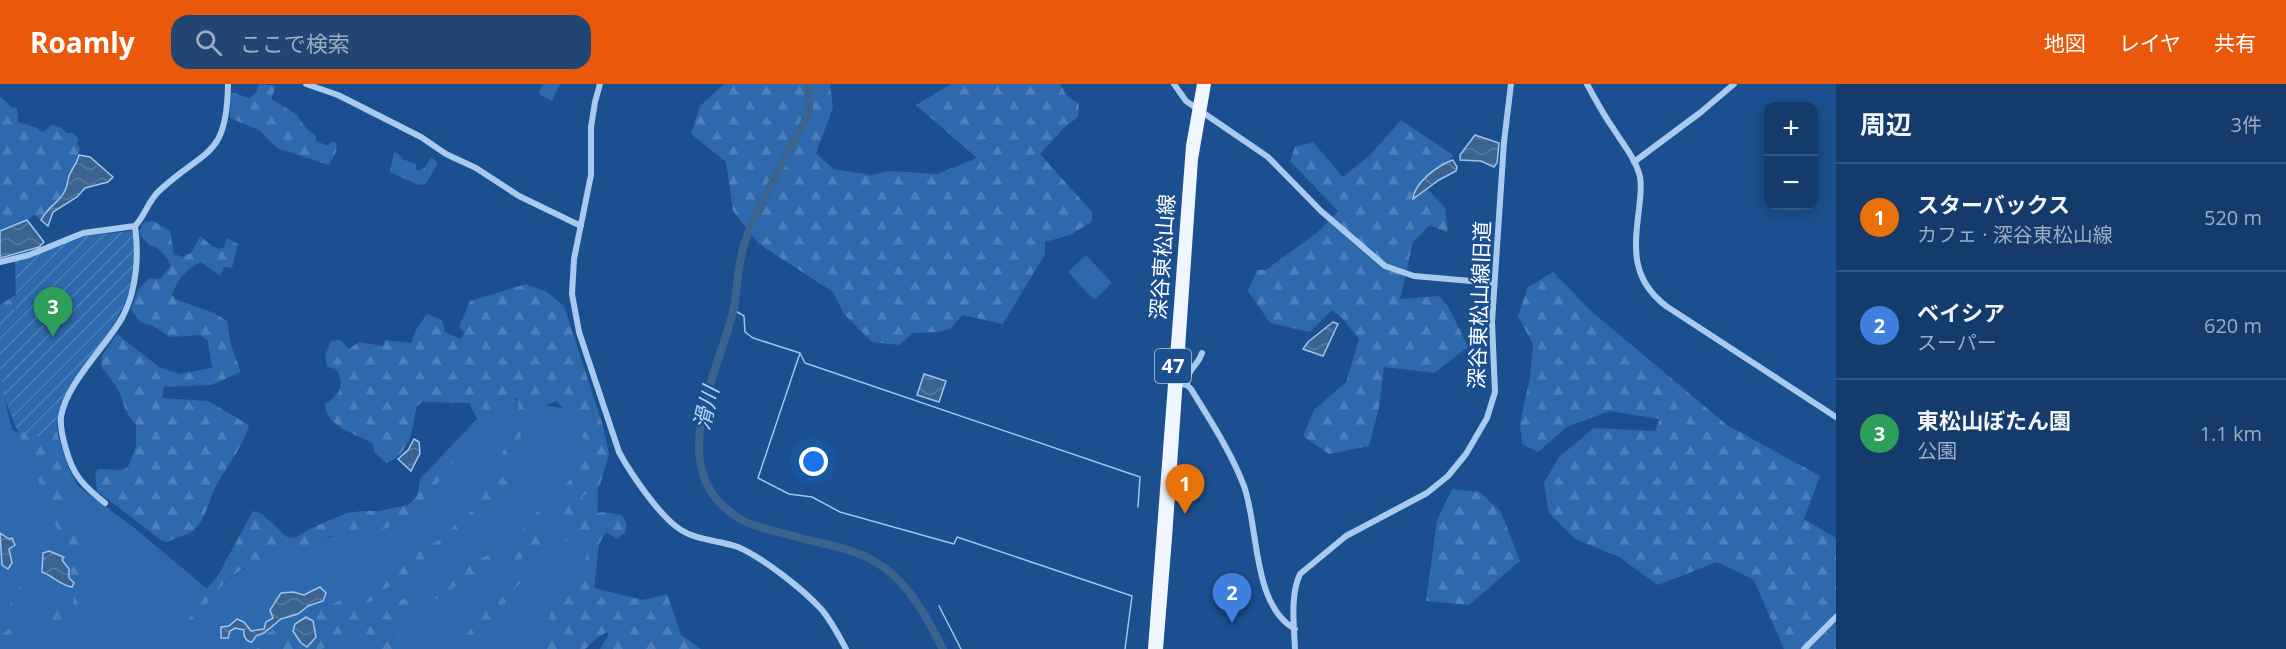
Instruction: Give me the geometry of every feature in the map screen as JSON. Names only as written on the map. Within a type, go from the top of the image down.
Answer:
[{"type":"main road","name":"深谷東松山線","points":[[1159,649],[1201,84]]},
{"type":"main road","name":"深谷東松山線","points":[[1198,109],[1207,84]]},
{"type":"main road","name":"深谷東松山線","points":[[1152,649],[1179,384]]},
{"type":"street","points":[[105,503],[82,484],[75,472],[63,439],[61,417],[68,398],[116,328],[131,297],[137,255],[135,226],[155,194],[209,153],[216,144],[226,118],[228,84]]},
{"type":"street","points":[[306,84],[351,101],[420,137],[446,154],[476,168],[519,196],[581,226]]},
{"type":"street","points":[[600,84],[591,127],[591,176],[573,275],[572,294],[575,318],[615,443],[628,468],[675,527],[695,537],[735,546],[761,560],[821,609],[846,649]]},
{"type":"street","points":[[1174,84],[1183,99],[1268,157],[1321,211],[1385,266],[1406,275],[1494,283]]},
{"type":"street","name":"深谷東松山線旧道","points":[[1295,649],[1296,582],[1307,566],[1346,536],[1435,487],[1458,464],[1487,418],[1495,392],[1492,322],[1494,283],[1504,142],[1511,84]]},
{"type":"street","points":[[1587,84],[1599,108],[1634,162],[1640,177],[1641,190],[1634,248],[1639,270],[1652,293],[1666,306],[1836,417]]},
{"type":"street","points":[[1634,162],[1734,84]]},
{"type":"street","points":[[0,262],[29,255],[83,233],[135,226]]},
{"type":"street","points":[[1202,353],[1199,361],[1179,384],[1191,389],[1235,466],[1249,503],[1266,593],[1275,610],[1294,629]]},
{"type":"street","points":[[1804,649],[1836,617]]},
{"type":"green space","points":[[259,84],[276,86],[271,99],[296,114],[305,127],[316,136],[316,141],[328,146],[332,141],[337,143],[336,152],[329,165],[277,148],[259,130],[230,118],[231,92],[249,98],[256,93]]},
{"type":"green space","points":[[543,84],[560,84],[552,101],[539,92]]},
{"type":"green space","points":[[724,84],[830,84],[833,108],[816,153],[833,169],[872,175],[889,171],[937,174],[977,158],[916,105],[951,84],[1060,84],[1067,96],[1079,104],[1078,117],[1065,127],[1040,154],[1092,212],[1092,222],[1070,235],[1045,242],[1045,254],[1003,324],[962,315],[950,329],[913,333],[899,345],[872,342],[844,314],[833,292],[759,244],[733,211],[726,162],[691,134],[700,106]]},
{"type":"green space","points":[[0,96],[11,107],[17,108],[18,122],[43,132],[52,125],[61,127],[66,133],[73,133],[79,139],[77,143],[80,149],[75,162],[76,167],[64,194],[41,220],[34,215],[0,231]]},
{"type":"green space","points":[[1401,120],[1453,155],[1446,169],[1424,185],[1445,208],[1448,233],[1430,225],[1413,242],[1400,299],[1439,296],[1448,306],[1468,347],[1434,373],[1384,367],[1379,408],[1369,446],[1329,454],[1303,436],[1314,410],[1346,382],[1359,339],[1343,319],[1332,310],[1310,332],[1270,323],[1248,291],[1257,270],[1266,270],[1319,231],[1338,211],[1290,161],[1295,147],[1313,142],[1343,177],[1370,155]]},
{"type":"green space","points":[[394,152],[402,159],[416,164],[416,170],[423,168],[431,158],[438,163],[426,184],[418,185],[390,172]]},
{"type":"green space","points":[[153,221],[170,231],[174,254],[182,257],[191,253],[200,236],[219,249],[224,247],[227,238],[238,244],[232,268],[224,267],[220,276],[201,262],[183,275],[172,294],[175,299],[214,313],[227,321],[231,345],[241,372],[211,385],[164,387],[162,398],[208,401],[249,425],[239,449],[216,486],[200,523],[190,533],[168,542],[162,541],[97,491],[95,473],[98,469],[122,470],[128,467],[136,446],[136,424],[126,411],[116,387],[101,366],[102,355],[117,334],[159,367],[179,374],[212,368],[208,341],[200,335],[170,337],[153,326],[140,322],[131,310],[138,290],[150,278],[160,279],[170,267],[164,255],[154,246],[150,246],[140,235],[144,222]]},
{"type":"green space","points":[[132,231],[136,253],[134,275],[117,318],[61,403],[56,433],[35,436],[25,433],[15,427],[0,373],[0,314],[16,309],[15,262],[82,236]]},
{"type":"green space","points":[[1086,255],[1112,283],[1094,300],[1068,272]]},
{"type":"green space","points":[[1553,272],[1591,311],[1727,425],[1820,476],[1804,519],[1836,538],[1836,649],[1784,649],[1754,580],[1717,562],[1658,585],[1619,557],[1575,539],[1549,513],[1544,483],[1559,457],[1594,428],[1655,431],[1660,419],[1610,411],[1567,427],[1538,452],[1522,444],[1520,423],[1530,377],[1533,344],[1518,316],[1528,287]]},
{"type":"green space","points":[[526,284],[547,292],[564,306],[603,426],[609,454],[600,485],[583,496],[584,504],[592,514],[602,512],[622,515],[627,525],[625,534],[618,539],[606,532],[599,544],[594,588],[643,600],[667,594],[681,635],[701,649],[600,649],[609,635],[607,632],[585,649],[540,649],[554,599],[568,580],[580,570],[587,555],[586,549],[579,541],[558,526],[556,504],[560,491],[579,470],[588,447],[573,418],[556,401],[537,408],[523,425],[509,490],[498,506],[431,564],[406,575],[378,594],[375,600],[367,603],[362,616],[366,622],[401,600],[438,587],[475,561],[495,552],[496,566],[482,577],[464,580],[450,591],[445,591],[438,599],[433,598],[400,610],[396,614],[394,624],[409,649],[363,649],[350,634],[331,635],[327,627],[311,616],[328,605],[348,598],[426,544],[435,543],[474,509],[472,496],[493,475],[519,414],[518,398],[499,403],[480,433],[447,469],[435,487],[429,503],[387,528],[368,534],[331,536],[243,569],[225,582],[201,610],[195,618],[185,645],[182,645],[185,627],[203,596],[202,593],[217,577],[253,511],[262,514],[287,537],[295,538],[309,529],[347,513],[378,511],[408,505],[417,496],[420,479],[477,419],[469,403],[422,402],[416,407],[412,432],[405,448],[394,459],[386,463],[374,452],[373,444],[343,429],[331,419],[327,412],[325,404],[337,394],[341,385],[336,369],[327,367],[325,356],[331,341],[340,340],[349,349],[359,342],[383,346],[385,340],[411,343],[416,330],[427,314],[442,320],[445,332],[461,339],[464,333],[459,327],[470,301]]},
{"type":"green space","points":[[15,295],[57,427],[68,511],[83,552],[85,590],[83,599],[85,604],[81,613],[72,618],[35,628],[35,638],[0,649],[0,636],[11,627],[9,587],[15,581],[21,584],[17,621],[24,626],[47,615],[72,609],[76,583],[69,569],[71,568],[47,501],[0,388],[0,305]]},
{"type":"green space","points":[[0,381],[12,429],[34,439],[59,438],[69,469],[78,486],[132,526],[211,592],[266,554],[388,522],[426,498],[498,396],[565,409],[599,434],[597,541],[552,649],[0,649]]},
{"type":"green space","points":[[1452,489],[1480,492],[1501,512],[1520,561],[1469,605],[1426,601],[1437,520]]},
{"type":"green space","points":[[539,510],[545,510],[532,524],[530,532],[552,535],[562,532],[568,539],[565,543],[555,546],[528,547],[519,563],[500,565],[502,554],[511,539],[520,535],[523,526]]},
{"type":"green space","points":[[521,577],[522,582],[516,587],[514,595],[498,608],[499,614],[485,628],[480,640],[471,649],[461,649],[463,638],[492,600],[509,582]]},
{"type":"green space","points":[[283,621],[288,634],[303,647],[319,641],[328,642],[329,645],[322,649],[256,649],[264,643],[264,637]]},
{"type":"water","points":[[1475,135],[1499,143],[1497,163],[1494,167],[1481,161],[1460,160],[1460,155]]},
{"type":"water","points":[[79,155],[90,157],[113,177],[108,182],[85,188],[77,197],[53,212],[48,226],[41,220],[64,193]]},
{"type":"water","points":[[1453,160],[1457,167],[1456,171],[1413,199],[1414,193],[1428,175]]},
{"type":"water","points":[[27,220],[44,242],[39,247],[0,258],[0,231]]},
{"type":"water","points":[[1333,322],[1338,324],[1323,356],[1303,349],[1308,342]]},
{"type":"water","points":[[924,374],[946,381],[939,402],[917,395]]},
{"type":"water","points":[[414,439],[419,442],[420,453],[411,471],[398,459],[408,450]]},
{"type":"water","points":[[0,533],[9,539],[12,538],[15,545],[9,549],[12,563],[8,569],[2,565]]},
{"type":"water","points":[[49,551],[64,557],[62,560],[69,569],[69,578],[74,583],[72,587],[42,572],[43,553]]},
{"type":"water","points":[[320,587],[326,593],[323,601],[308,606],[298,614],[281,619],[264,633],[256,636],[252,642],[245,638],[244,630],[235,628],[230,631],[228,638],[221,638],[221,627],[229,626],[237,619],[244,622],[251,631],[264,629],[266,622],[273,618],[270,610],[281,593],[293,592],[304,595]]},
{"type":"water","points":[[306,617],[313,621],[316,637],[307,647],[301,643],[293,631],[295,624]]},
{"type":"waterway","name":"滑川","points":[[809,84],[809,110],[804,123],[758,211],[742,253],[733,312],[707,396],[701,425],[699,453],[704,479],[719,502],[744,521],[845,549],[880,564],[905,587],[916,601],[943,649]]},
{"type":"waterway","points":[[734,310],[744,316],[745,332],[753,338],[800,353],[805,363],[1140,477],[1138,507]]},
{"type":"waterway","points":[[800,353],[758,478],[789,494],[812,497],[840,512],[954,544],[957,537],[1132,596],[1125,649]]},
{"type":"waterway","points":[[939,606],[961,649]]},
{"type":"place","name":"東松山ぼたん園","points":[[53,337]]},
{"type":"place","name":"スターバックス","points":[[1185,514]]},
{"type":"place","name":"ベイシア","points":[[1232,623]]}]
